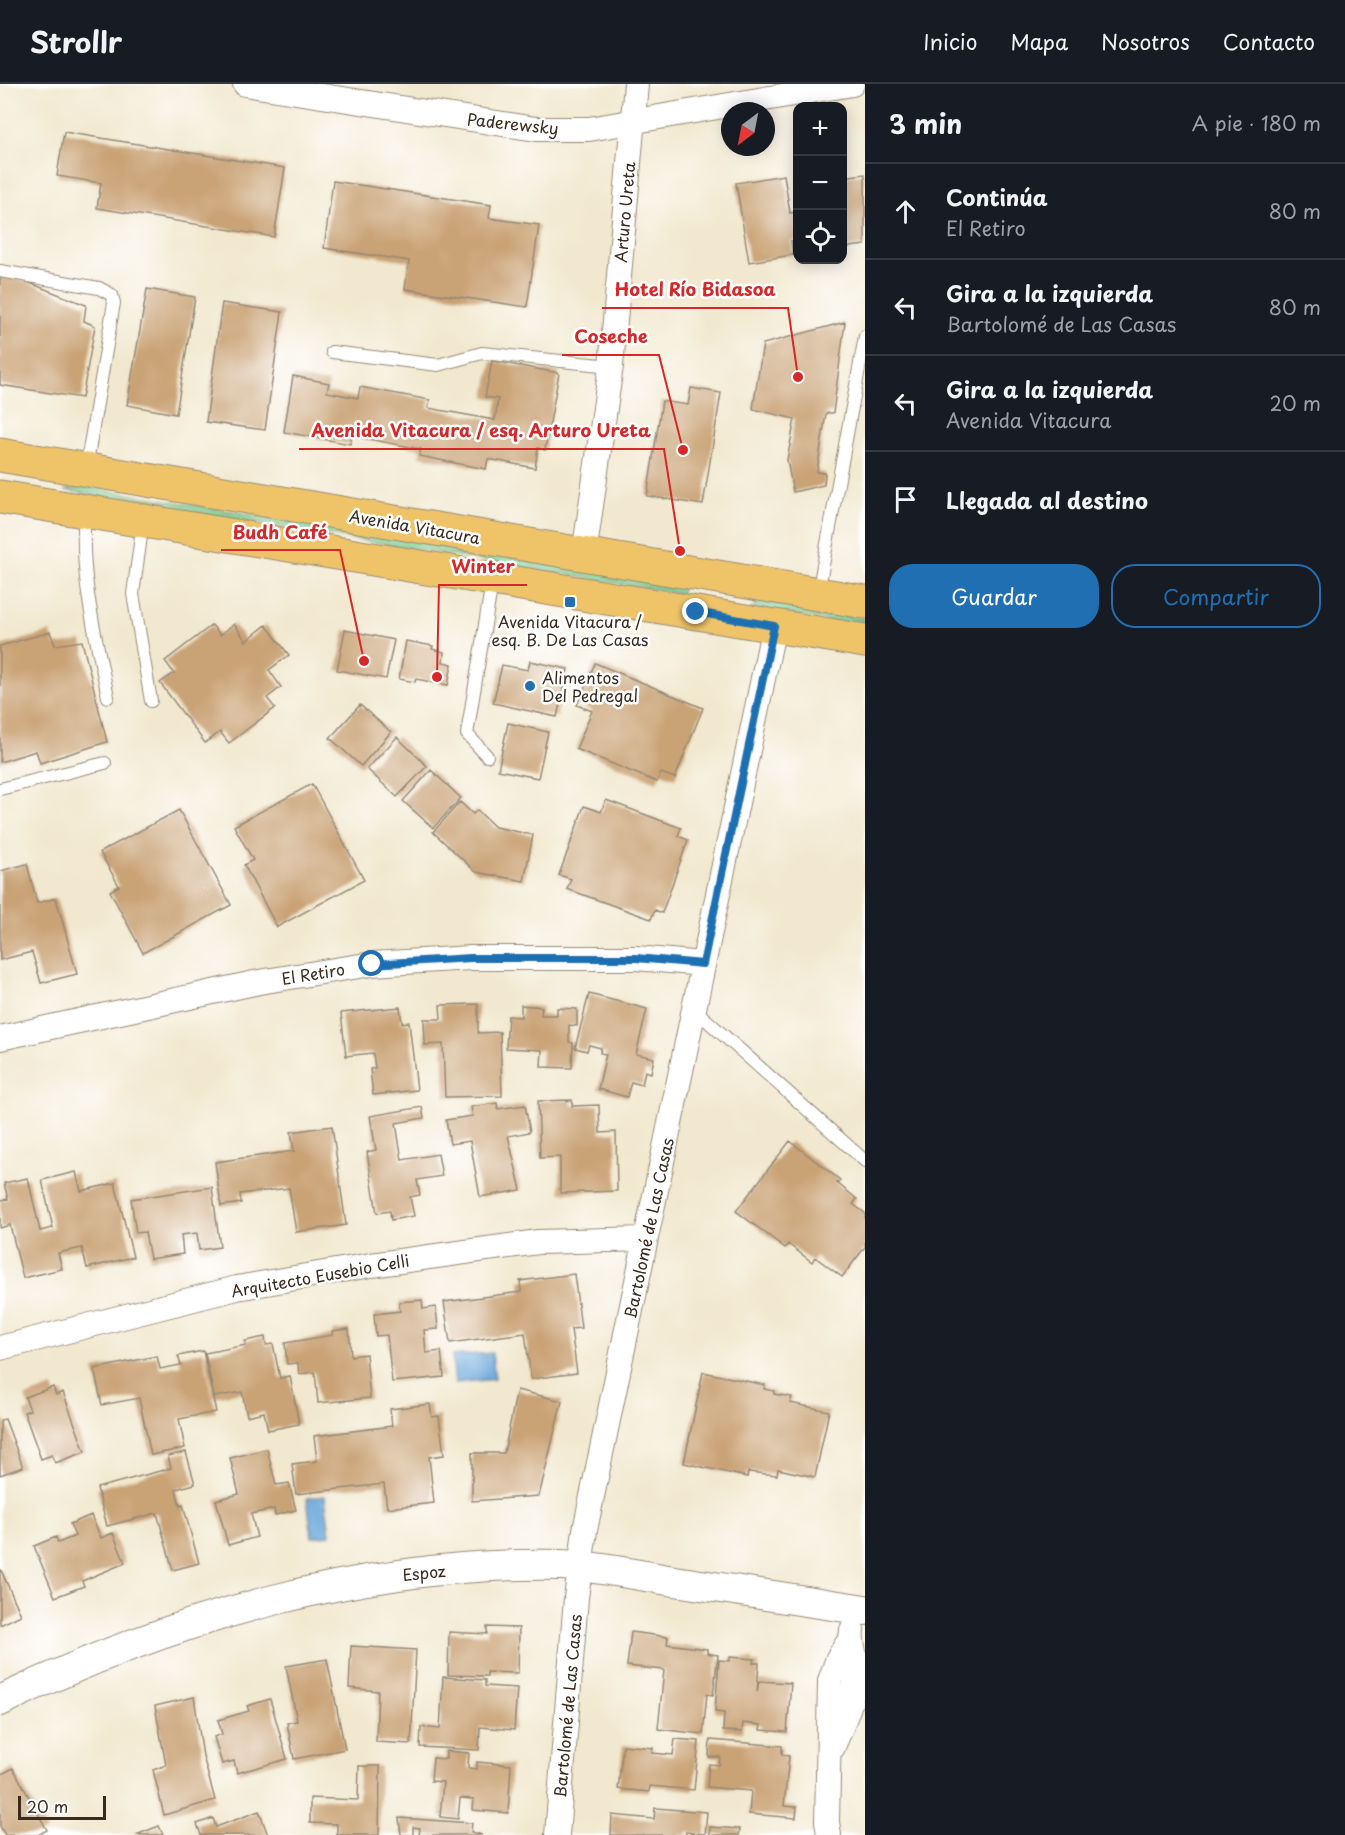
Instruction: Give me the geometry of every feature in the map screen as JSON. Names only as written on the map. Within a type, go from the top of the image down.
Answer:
[{"type":"main road","name":"Avenida Vitacura","points":[[0,455],[865,602]]},
{"type":"main road","points":[[0,497],[865,641]]},
{"type":"street","name":"Paderewsky","points":[[245,84],[323,90],[536,129],[589,129],[852,84]]},
{"type":"street","name":"Arturo Ureta","points":[[584,555],[611,366],[636,84]]},
{"type":"street","name":"Bartolomé de Las Casas","points":[[557,1835],[579,1566],[774,626]]},
{"type":"street","name":"El Retiro","points":[[0,1038],[259,982],[372,964],[471,958],[636,958],[703,964]]},
{"type":"street","name":"Arquitecto Eusebio Celli","points":[[0,1348],[237,1288],[371,1264],[538,1242],[645,1239]]},
{"type":"street","name":"Espoz","points":[[0,1701],[90,1662],[158,1636],[226,1614],[332,1586],[402,1574],[472,1568],[579,1566],[861,1610]]},
{"type":"street","points":[[829,1835],[827,1822],[830,1681],[838,1658],[851,1638],[861,1610]]},
{"type":"lane","points":[[0,271],[99,288],[112,295],[114,303],[86,470]]},
{"type":"lane","points":[[818,594],[865,336]]},
{"type":"lane","points":[[332,352],[438,365],[482,353],[611,366]]},
{"type":"lane","points":[[85,511],[83,559],[108,697]]},
{"type":"lane","points":[[143,521],[133,594],[151,701]]},
{"type":"lane","points":[[487,756],[466,734],[493,578]]},
{"type":"lane","points":[[0,789],[105,763]]},
{"type":"lane","points":[[694,1009],[865,1161]]},
{"type":"green space","points":[[84,487],[682,585],[681,594],[64,490]]},
{"type":"green space","points":[[755,600],[865,619],[865,627],[754,608]]},
{"type":"water","points":[[492,1353],[495,1379],[455,1383],[452,1356]]},
{"type":"water","points":[[325,1496],[330,1535],[312,1537],[307,1498]]},
{"type":"building","points":[[64,132],[285,168],[274,237],[97,208],[101,183],[57,176]]},
{"type":"building","points":[[865,174],[865,245],[847,247],[847,210],[847,176]]},
{"type":"building","points":[[784,175],[790,213],[793,213],[793,241],[791,241],[793,255],[749,262],[736,183]]},
{"type":"building","points":[[333,181],[491,205],[489,218],[539,225],[527,307],[405,289],[409,261],[324,248]]},
{"type":"building","points":[[0,276],[17,278],[86,305],[84,321],[95,326],[82,398],[0,385]]},
{"type":"building","points":[[147,289],[195,297],[176,414],[127,405]]},
{"type":"building","points":[[222,303],[282,312],[265,430],[206,422]]},
{"type":"building","points":[[845,322],[833,413],[826,413],[817,472],[825,473],[824,485],[793,492],[787,460],[795,419],[753,409],[763,344]]},
{"type":"building","points":[[492,361],[559,373],[545,450],[538,448],[535,468],[488,459],[486,469],[419,456],[421,449],[352,436],[350,444],[284,432],[293,376],[329,383],[327,392],[358,398],[360,387],[430,400],[428,408],[495,420],[498,399],[485,397]]},
{"type":"building","points":[[691,388],[721,393],[703,505],[647,496],[662,401],[688,405]]},
{"type":"building","points":[[234,624],[246,641],[266,625],[289,655],[269,670],[281,687],[267,698],[275,708],[229,743],[220,732],[205,743],[160,683],[174,673],[165,661],[212,625],[220,635]]},
{"type":"building","points":[[345,630],[394,640],[386,679],[337,670]]},
{"type":"building","points":[[50,632],[55,645],[82,641],[107,742],[40,763],[36,751],[0,762],[0,646]]},
{"type":"building","points":[[406,641],[433,646],[432,649],[444,652],[443,662],[452,664],[448,685],[416,679],[415,682],[399,679]]},
{"type":"building","name":"Alimentos Del Pedregal","points":[[530,661],[568,669],[557,717],[493,703],[502,665],[528,670]]},
{"type":"building","points":[[595,663],[703,708],[675,778],[661,773],[657,782],[576,749],[592,711],[577,705]]},
{"type":"building","points":[[360,705],[391,732],[361,766],[330,738]]},
{"type":"building","points":[[508,723],[548,732],[538,778],[498,770]]},
{"type":"building","points":[[397,737],[427,766],[397,797],[367,769]]},
{"type":"building","points":[[431,770],[461,798],[433,828],[403,801]]},
{"type":"building","points":[[312,784],[364,880],[277,927],[244,865],[253,860],[234,826]]},
{"type":"building","points":[[606,800],[681,828],[678,836],[688,840],[662,913],[655,910],[651,919],[567,889],[571,879],[559,875],[584,806],[601,812]]},
{"type":"building","points":[[460,802],[473,814],[477,810],[495,827],[533,835],[524,881],[476,872],[433,832]]},
{"type":"building","points":[[179,810],[231,905],[143,953],[110,891],[119,886],[100,852]]},
{"type":"building","points":[[27,864],[37,903],[56,898],[77,974],[41,983],[32,952],[0,960],[0,871]]},
{"type":"building","points":[[589,994],[647,1009],[636,1054],[654,1058],[651,1073],[645,1071],[642,1085],[631,1082],[627,1097],[598,1089],[606,1054],[600,1053],[601,1048],[589,1045],[587,1051],[575,1048]]},
{"type":"building","points":[[478,1004],[478,1033],[500,1032],[502,1096],[445,1097],[443,1044],[425,1045],[424,1019],[441,1019],[440,1005]]},
{"type":"building","points":[[521,1005],[542,1007],[541,1015],[557,1015],[557,1008],[577,1009],[577,1026],[569,1025],[569,1042],[573,1043],[572,1068],[541,1067],[542,1050],[506,1048],[508,1016],[521,1017]]},
{"type":"building","points":[[400,1007],[402,1023],[409,1022],[417,1090],[373,1095],[370,1069],[375,1068],[373,1053],[346,1056],[341,1013]]},
{"type":"building","points":[[572,1100],[572,1106],[599,1105],[600,1133],[616,1132],[617,1191],[560,1193],[560,1157],[540,1158],[538,1101]]},
{"type":"building","points":[[497,1103],[498,1109],[525,1105],[530,1132],[508,1136],[521,1190],[480,1197],[470,1141],[450,1144],[446,1120],[473,1116],[471,1107]]},
{"type":"building","points":[[422,1107],[424,1118],[396,1123],[402,1160],[438,1154],[442,1176],[417,1180],[420,1195],[410,1197],[414,1216],[391,1220],[390,1211],[377,1213],[367,1152],[376,1150],[370,1116]]},
{"type":"building","points":[[332,1126],[346,1225],[296,1232],[289,1188],[240,1194],[241,1203],[221,1206],[215,1162],[294,1151],[291,1132]]},
{"type":"building","points":[[790,1141],[840,1180],[837,1183],[857,1199],[853,1204],[865,1213],[865,1247],[842,1277],[815,1257],[812,1262],[788,1244],[785,1248],[736,1211]]},
{"type":"building","points":[[76,1172],[81,1191],[115,1183],[133,1257],[87,1268],[82,1248],[58,1253],[62,1269],[23,1278],[10,1225],[0,1228],[0,1200],[8,1199],[4,1183],[28,1178],[40,1231],[53,1228],[42,1180]]},
{"type":"building","points":[[212,1187],[220,1247],[199,1250],[197,1233],[181,1235],[183,1254],[150,1259],[145,1232],[136,1233],[131,1199]]},
{"type":"building","points":[[574,1274],[581,1328],[571,1329],[577,1373],[531,1379],[525,1333],[450,1343],[444,1302],[521,1292],[520,1281]]},
{"type":"building","points":[[422,1300],[423,1309],[436,1307],[438,1329],[424,1330],[426,1353],[441,1351],[444,1377],[392,1382],[387,1335],[376,1336],[374,1314],[400,1311],[399,1302]]},
{"type":"building","points":[[349,1329],[351,1356],[366,1354],[370,1398],[318,1403],[315,1372],[299,1374],[298,1363],[287,1364],[285,1343],[333,1335],[332,1331]]},
{"type":"building","points":[[265,1337],[266,1345],[273,1344],[280,1378],[290,1376],[299,1424],[268,1430],[264,1412],[247,1416],[242,1392],[214,1397],[205,1353],[246,1345],[245,1341]]},
{"type":"building","points":[[203,1351],[216,1412],[179,1419],[185,1448],[151,1455],[139,1398],[102,1405],[94,1369],[157,1356],[160,1369],[181,1365],[178,1356]]},
{"type":"building","points":[[703,1372],[765,1385],[764,1389],[774,1391],[774,1394],[792,1397],[790,1403],[829,1411],[815,1477],[778,1469],[777,1475],[748,1472],[747,1477],[684,1463]]},
{"type":"building","points":[[53,1387],[56,1395],[63,1392],[85,1452],[55,1463],[52,1455],[41,1459],[24,1412],[30,1410],[25,1397]]},
{"type":"building","points":[[517,1390],[562,1401],[539,1496],[472,1501],[472,1453],[504,1453]]},
{"type":"building","points":[[430,1404],[432,1417],[439,1416],[444,1455],[429,1457],[434,1503],[387,1508],[384,1484],[296,1494],[292,1464],[317,1461],[314,1436],[392,1426],[390,1409]]},
{"type":"building","points":[[5,1419],[23,1467],[0,1475],[0,1420]]},
{"type":"building","points":[[267,1449],[276,1485],[289,1483],[296,1510],[275,1515],[274,1509],[251,1514],[257,1537],[228,1545],[216,1500],[239,1494],[230,1458]]},
{"type":"building","points":[[186,1452],[195,1484],[176,1489],[180,1506],[183,1505],[199,1563],[173,1570],[157,1513],[107,1526],[97,1488],[171,1468],[168,1456]]},
{"type":"building","points":[[91,1515],[101,1538],[113,1533],[125,1563],[82,1581],[84,1586],[55,1597],[34,1546],[56,1537],[58,1543],[75,1536],[70,1524]]},
{"type":"building","points":[[0,1568],[21,1615],[0,1625]]},
{"type":"building","points":[[487,1627],[519,1628],[518,1673],[487,1672],[487,1676],[448,1675],[449,1632],[487,1634]]},
{"type":"building","points":[[631,1632],[668,1637],[667,1644],[707,1649],[707,1653],[718,1655],[713,1695],[707,1694],[703,1734],[658,1729],[664,1670],[627,1666]]},
{"type":"building","points":[[351,1646],[416,1650],[411,1744],[376,1742],[378,1691],[349,1688]]},
{"type":"building","points":[[730,1657],[754,1659],[753,1663],[759,1663],[757,1692],[759,1681],[791,1683],[787,1732],[760,1730],[761,1725],[743,1723],[742,1732],[723,1731],[724,1713],[715,1712],[719,1660],[730,1661]]},
{"type":"building","points":[[327,1659],[345,1749],[294,1759],[287,1723],[297,1721],[286,1666]]},
{"type":"building","points":[[443,1677],[485,1680],[485,1686],[517,1688],[514,1730],[480,1727],[479,1750],[420,1747],[421,1727],[440,1729]]},
{"type":"building","points":[[194,1697],[203,1756],[215,1800],[164,1815],[153,1770],[166,1765],[155,1706]]},
{"type":"building","points":[[270,1699],[287,1759],[237,1773],[234,1761],[222,1764],[214,1737],[222,1734],[218,1720],[249,1711],[247,1706]]},
{"type":"building","points":[[675,1739],[699,1741],[694,1790],[650,1786],[649,1792],[618,1789],[623,1745],[653,1748],[652,1753],[673,1755]]},
{"type":"building","points":[[710,1740],[782,1746],[782,1755],[789,1756],[784,1806],[797,1807],[796,1818],[749,1814],[751,1791],[707,1787],[709,1764],[719,1765],[720,1757],[709,1757]]},
{"type":"building","points":[[446,1751],[469,1753],[468,1768],[477,1769],[477,1762],[511,1765],[508,1813],[473,1810],[474,1799],[460,1798],[458,1819],[440,1817],[443,1782],[431,1781],[433,1758],[446,1759]]},
{"type":"building","points":[[359,1766],[380,1766],[379,1835],[337,1835],[337,1824],[310,1823],[310,1798],[358,1800]]},
{"type":"building","points":[[13,1768],[47,1830],[38,1835],[5,1835],[0,1826],[0,1775]]},
{"type":"building","points":[[655,1808],[707,1812],[705,1834],[686,1832],[686,1835],[611,1835],[612,1815],[654,1819]]},
{"type":"building","points":[[259,1811],[268,1835],[201,1835],[197,1824],[213,1818],[216,1827]]},
{"type":"building","points":[[399,1818],[472,1823],[471,1832],[482,1835],[419,1835],[420,1828],[413,1827],[413,1835],[401,1835]]},
{"type":"building","points":[[159,1826],[163,1835],[136,1835]]},
{"type":"building","points":[[710,1827],[740,1829],[739,1835],[710,1835]]},
{"type":"place","name":"Hotel Río Bidasoa","points":[[798,377]]},
{"type":"place","name":"Coseche","points":[[683,450]]},
{"type":"place","name":"Avenida Vitacura / esq. Arturo Ureta","points":[[680,551]]},
{"type":"place","name":"Avenida Vitacura / esq. B. De Las Casas","points":[[570,602]]},
{"type":"place","name":"Budh Café","points":[[364,661]]},
{"type":"place","name":"Winter","points":[[437,677]]},
{"type":"place","name":"Alimentos Del Pedregal","points":[[530,686]]},
{"type":"route","points":[[372,964],[471,958],[636,958],[703,964],[774,626],[696,612]]}]
